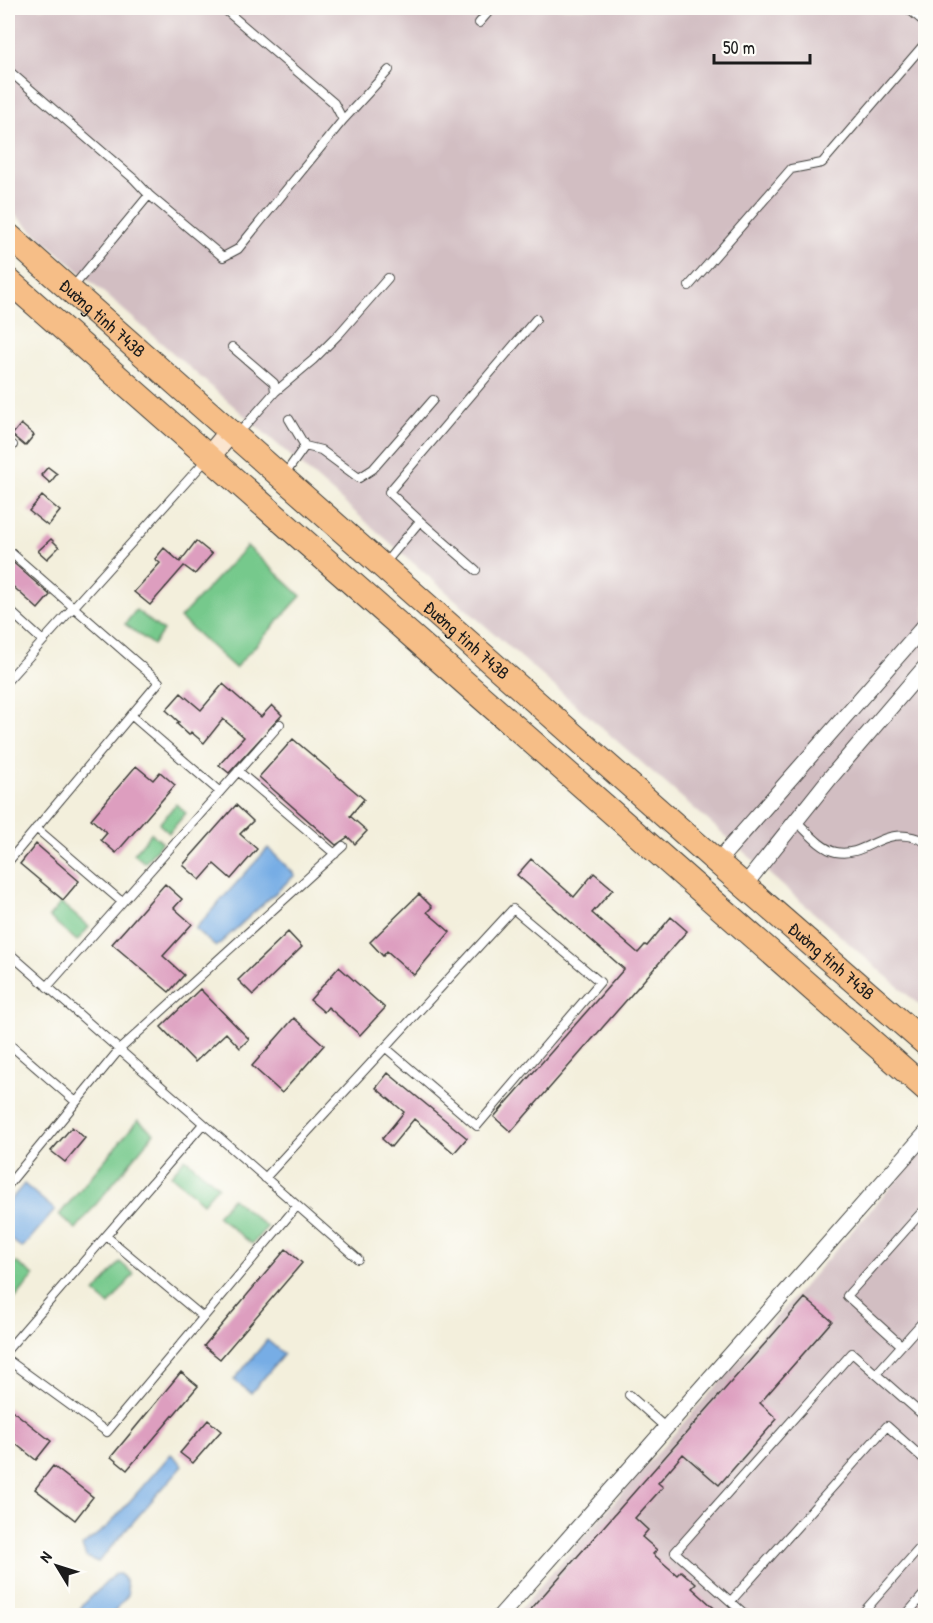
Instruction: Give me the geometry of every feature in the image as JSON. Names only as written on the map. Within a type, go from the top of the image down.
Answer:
[{"type":"main road","name":"Đường tỉnh 743B","points":[[8,235],[926,1044]]},
{"type":"main road","name":"Đường tỉnh 743B","points":[[8,280],[926,1089]]},
{"type":"main road","points":[[209,457],[233,434]]},
{"type":"street","points":[[913,8],[926,19]]},
{"type":"street","points":[[717,862],[926,624]]},
{"type":"street","points":[[744,886],[926,666]]},
{"type":"street","points":[[500,1616],[926,1133]]},
{"type":"lane","points":[[223,8],[334,103],[343,120]]},
{"type":"lane","points":[[479,22],[492,8]]},
{"type":"lane","points":[[689,286],[791,169],[822,163],[926,42]]},
{"type":"lane","points":[[8,70],[223,257],[238,249],[343,120],[389,70]]},
{"type":"lane","points":[[70,290],[149,195]]},
{"type":"lane","points":[[233,434],[275,392],[313,360],[388,278]]},
{"type":"lane","points":[[476,570],[389,492],[536,319]]},
{"type":"lane","points":[[232,347],[274,382],[275,392]]},
{"type":"lane","points":[[289,419],[305,446],[321,450],[359,478],[373,469],[434,400]]},
{"type":"lane","points":[[283,478],[305,446]]},
{"type":"lane","points":[[8,680],[209,457]]},
{"type":"lane","points":[[382,566],[420,520]]},
{"type":"lane","points":[[8,550],[159,682],[8,862]]},
{"type":"lane","points":[[8,609],[43,640]]},
{"type":"lane","points":[[131,715],[220,792]]},
{"type":"lane","points":[[47,987],[280,724]]},
{"type":"lane","points":[[238,771],[335,854]]},
{"type":"lane","points":[[796,821],[823,845],[836,852],[852,851],[897,834],[916,837],[926,842]]},
{"type":"lane","points":[[36,828],[122,902]]},
{"type":"lane","points":[[8,1185],[119,1050],[343,846]]},
{"type":"lane","points":[[265,1178],[513,909],[600,982],[477,1126],[386,1048]]},
{"type":"lane","points":[[8,952],[358,1259]]},
{"type":"lane","points":[[8,1043],[76,1102]]},
{"type":"lane","points":[[8,1349],[203,1124]]},
{"type":"lane","points":[[8,1360],[107,1432],[297,1206]]},
{"type":"lane","points":[[901,1345],[847,1296],[921,1213],[926,1217]]},
{"type":"lane","points":[[106,1236],[203,1317]]},
{"type":"lane","points":[[876,1374],[926,1318]]},
{"type":"lane","points":[[747,1616],[675,1552],[852,1353],[926,1418]]},
{"type":"lane","points":[[629,1395],[666,1428]]},
{"type":"lane","points":[[731,1601],[887,1426],[926,1461]]},
{"type":"lane","points":[[860,1616],[926,1541]]},
{"type":"lane","points":[[905,1616],[926,1592]]},
{"type":"shaded area","points":[[8,8],[925,8],[925,1010],[8,209]]},
{"type":"shaded area","points":[[925,1148],[925,1615],[515,1615]]},
{"type":"green space","points":[[247,546],[301,596],[235,668],[180,618]]},
{"type":"green space","points":[[136,610],[163,631],[153,645],[125,624]]},
{"type":"green space","points":[[176,804],[186,813],[169,833],[159,824]]},
{"type":"green space","points":[[151,833],[162,842],[145,863],[134,854]]},
{"type":"green space","points":[[61,903],[89,927],[77,941],[49,917]]},
{"type":"green space","points":[[138,1120],[154,1133],[76,1229],[59,1215]]},
{"type":"green space","points":[[185,1158],[218,1186],[203,1203],[171,1175]]},
{"type":"green space","points":[[232,1198],[267,1227],[252,1244],[217,1216]]},
{"type":"green space","points":[[16,1262],[34,1276],[8,1307],[8,1270]]},
{"type":"green space","points":[[120,1262],[134,1274],[109,1305],[95,1293]]},
{"type":"water","points":[[268,848],[295,875],[216,947],[195,929]]},
{"type":"water","points":[[24,1184],[55,1210],[22,1248],[8,1237],[8,1203]]},
{"type":"water","points":[[267,1340],[284,1354],[251,1393],[234,1380]]},
{"type":"water","points":[[171,1454],[183,1465],[98,1562],[86,1557],[82,1546],[108,1526]]},
{"type":"water","points":[[115,1574],[120,1574],[126,1582],[128,1595],[112,1615],[76,1615],[82,1606]]},
{"type":"building","points":[[21,424],[34,435],[25,446],[12,435]]},
{"type":"building","points":[[48,467],[57,474],[50,483],[41,475]]},
{"type":"building","points":[[42,496],[60,511],[48,526],[29,511]]},
{"type":"building","points":[[51,539],[59,547],[47,559],[38,551]]},
{"type":"building","points":[[196,541],[212,554],[195,574],[184,566],[150,605],[134,592],[160,563],[155,559],[164,548],[180,562]]},
{"type":"building","points":[[8,558],[50,595],[38,609],[8,582]]},
{"type":"building","points":[[223,684],[261,717],[272,705],[282,715],[229,773],[219,765],[244,737],[223,719],[204,743],[191,732],[189,735],[166,710],[181,693],[201,710]]},
{"type":"building","points":[[293,739],[364,799],[350,816],[367,831],[355,844],[348,837],[336,845],[259,777]]},
{"type":"building","points":[[136,766],[153,780],[160,772],[175,785],[116,853],[101,840],[107,833],[91,819]]},
{"type":"building","points":[[236,805],[253,821],[240,834],[257,849],[231,879],[214,864],[200,880],[183,865]]},
{"type":"building","points":[[36,844],[79,881],[63,900],[20,864]]},
{"type":"building","points":[[531,859],[574,897],[594,873],[613,889],[592,913],[638,953],[645,945],[647,946],[671,917],[687,931],[511,1132],[494,1117],[624,969],[517,875]]},
{"type":"building","points":[[165,884],[182,899],[174,908],[192,924],[163,956],[184,975],[169,992],[112,944]]},
{"type":"building","points":[[419,894],[432,907],[427,912],[450,932],[414,975],[387,951],[383,956],[370,942]]},
{"type":"building","points":[[288,932],[302,947],[253,995],[238,980]]},
{"type":"building","points":[[339,967],[385,1008],[360,1035],[328,1007],[324,1012],[310,1000]]},
{"type":"building","points":[[200,989],[249,1039],[240,1048],[226,1033],[195,1062],[161,1027]]},
{"type":"building","points":[[294,1018],[324,1045],[282,1093],[252,1066]]},
{"type":"building","points":[[388,1073],[467,1138],[454,1153],[414,1119],[391,1147],[382,1139],[404,1112],[376,1088]]},
{"type":"building","points":[[72,1127],[85,1138],[65,1162],[51,1151]]},
{"type":"building","points":[[286,1249],[302,1263],[220,1359],[204,1346]]},
{"type":"building","points":[[805,1298],[832,1321],[760,1403],[777,1419],[719,1485],[683,1454],[658,1483],[663,1487],[635,1518],[648,1530],[642,1537],[657,1550],[653,1554],[677,1575],[681,1571],[696,1584],[692,1588],[723,1616],[525,1616]]},
{"type":"building","points":[[181,1372],[198,1386],[127,1470],[111,1457]]},
{"type":"building","points":[[8,1407],[51,1441],[36,1460],[8,1438]]},
{"type":"building","points":[[208,1420],[221,1431],[193,1463],[180,1453]]},
{"type":"building","points":[[53,1466],[93,1497],[75,1520],[35,1489]]}]
